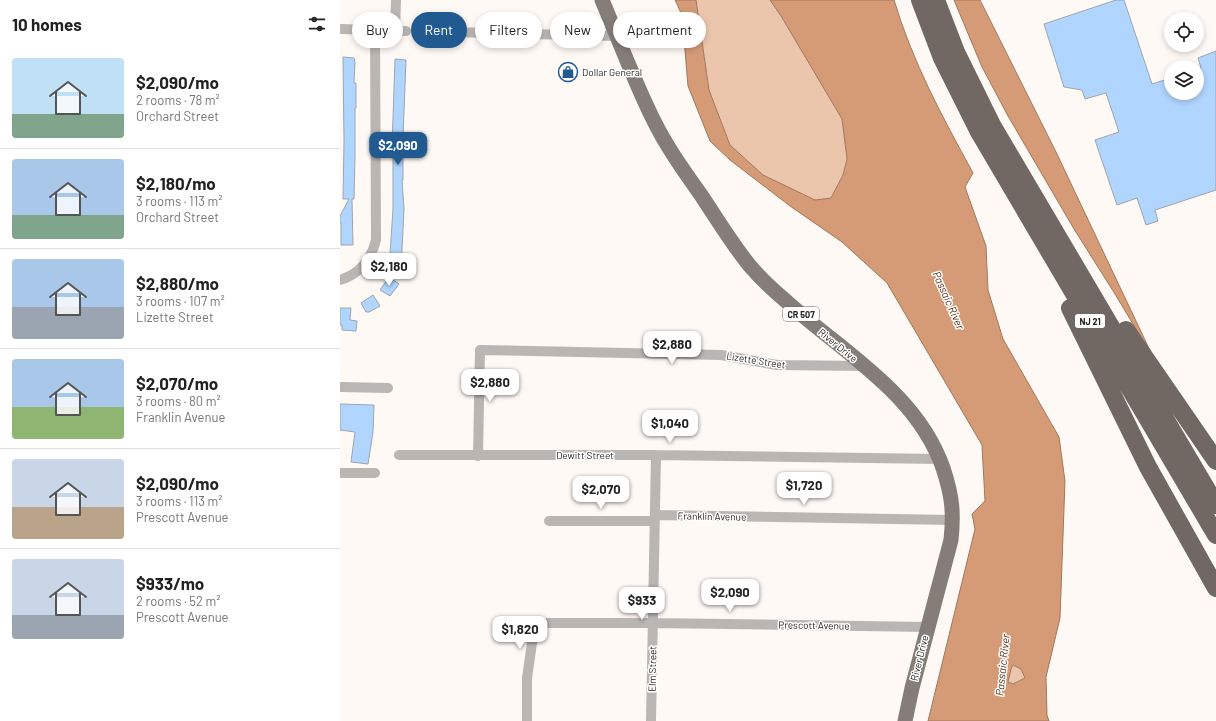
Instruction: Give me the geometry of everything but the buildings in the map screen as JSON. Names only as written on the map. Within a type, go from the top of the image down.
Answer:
[{"type":"highway","name":"NJ 21","points":[[920,0],[942,58],[972,104],[1007,150],[1216,505]]},
{"type":"highway","name":"NJ 21","points":[[936,0],[956,52],[972,104],[997,164],[1216,535]]},
{"type":"highway","points":[[972,104],[1021,161],[1109,304],[1160,382],[1216,461]]},
{"type":"highway","points":[[972,104],[995,173],[1047,265],[1148,467],[1216,588]]},
{"type":"main road","name":"River Drive","points":[[602,0],[613,25]]},
{"type":"main road","name":"River Drive","points":[[623,48],[654,121],[682,166],[746,261],[779,296],[864,366],[904,402],[919,421],[940,459],[952,501],[953,520],[951,540],[912,688],[905,721]]},
{"type":"street","points":[[396,0],[396,12]]},
{"type":"street","points":[[340,29],[352,29]]},
{"type":"street","points":[[467,32],[613,36]]},
{"type":"street","points":[[340,280],[351,276],[360,269],[368,260],[376,240],[375,48]]},
{"type":"street","name":"Lizette Street","points":[[478,456],[480,350],[721,355],[777,365],[864,366]]},
{"type":"street","points":[[340,387],[388,388]]},
{"type":"street","name":"Dewitt Street","points":[[399,455],[656,455],[940,459]]},
{"type":"street","name":"Elm Street","points":[[651,721],[656,455]]},
{"type":"street","points":[[340,473],[375,473]]},
{"type":"street","name":"Franklin Avenue","points":[[548,521],[654,518],[953,520]]},
{"type":"street","name":"Prescott Avenue","points":[[527,721],[527,678],[533,636],[533,623],[653,623],[928,627]]},
{"type":"shaded area","points":[[696,0],[770,0],[842,119],[847,159],[843,175],[831,198],[815,200],[763,175],[730,145],[709,90],[703,48],[706,48],[706,12],[698,12]]},
{"type":"shaded area","points":[[1013,665],[1021,669],[1025,678],[1013,684],[1008,682]]},
{"type":"water","points":[[675,0],[696,0],[698,12],[681,12]]},
{"type":"water","name":"Passaic River","points":[[770,0],[894,0],[910,46],[929,89],[973,173],[965,187],[986,246],[988,290],[1003,339],[1059,437],[1065,481],[1060,618],[1046,677],[1047,715],[1049,721],[928,721],[975,529],[972,514],[985,501],[982,445],[887,283],[842,242],[790,206],[730,160],[710,141],[688,86],[685,48],[703,48],[709,90],[730,145],[763,175],[815,200],[831,198],[843,175],[847,159],[842,119]],"holes":[[[1013,665],[1021,669],[1025,678],[1013,684],[1008,682]]]},
{"type":"water","points":[[954,0],[980,0],[1056,152],[1154,359],[1074,229],[1008,116],[982,67]]},
{"type":"place","name":"Dollar General","points":[[568,72]]}]
